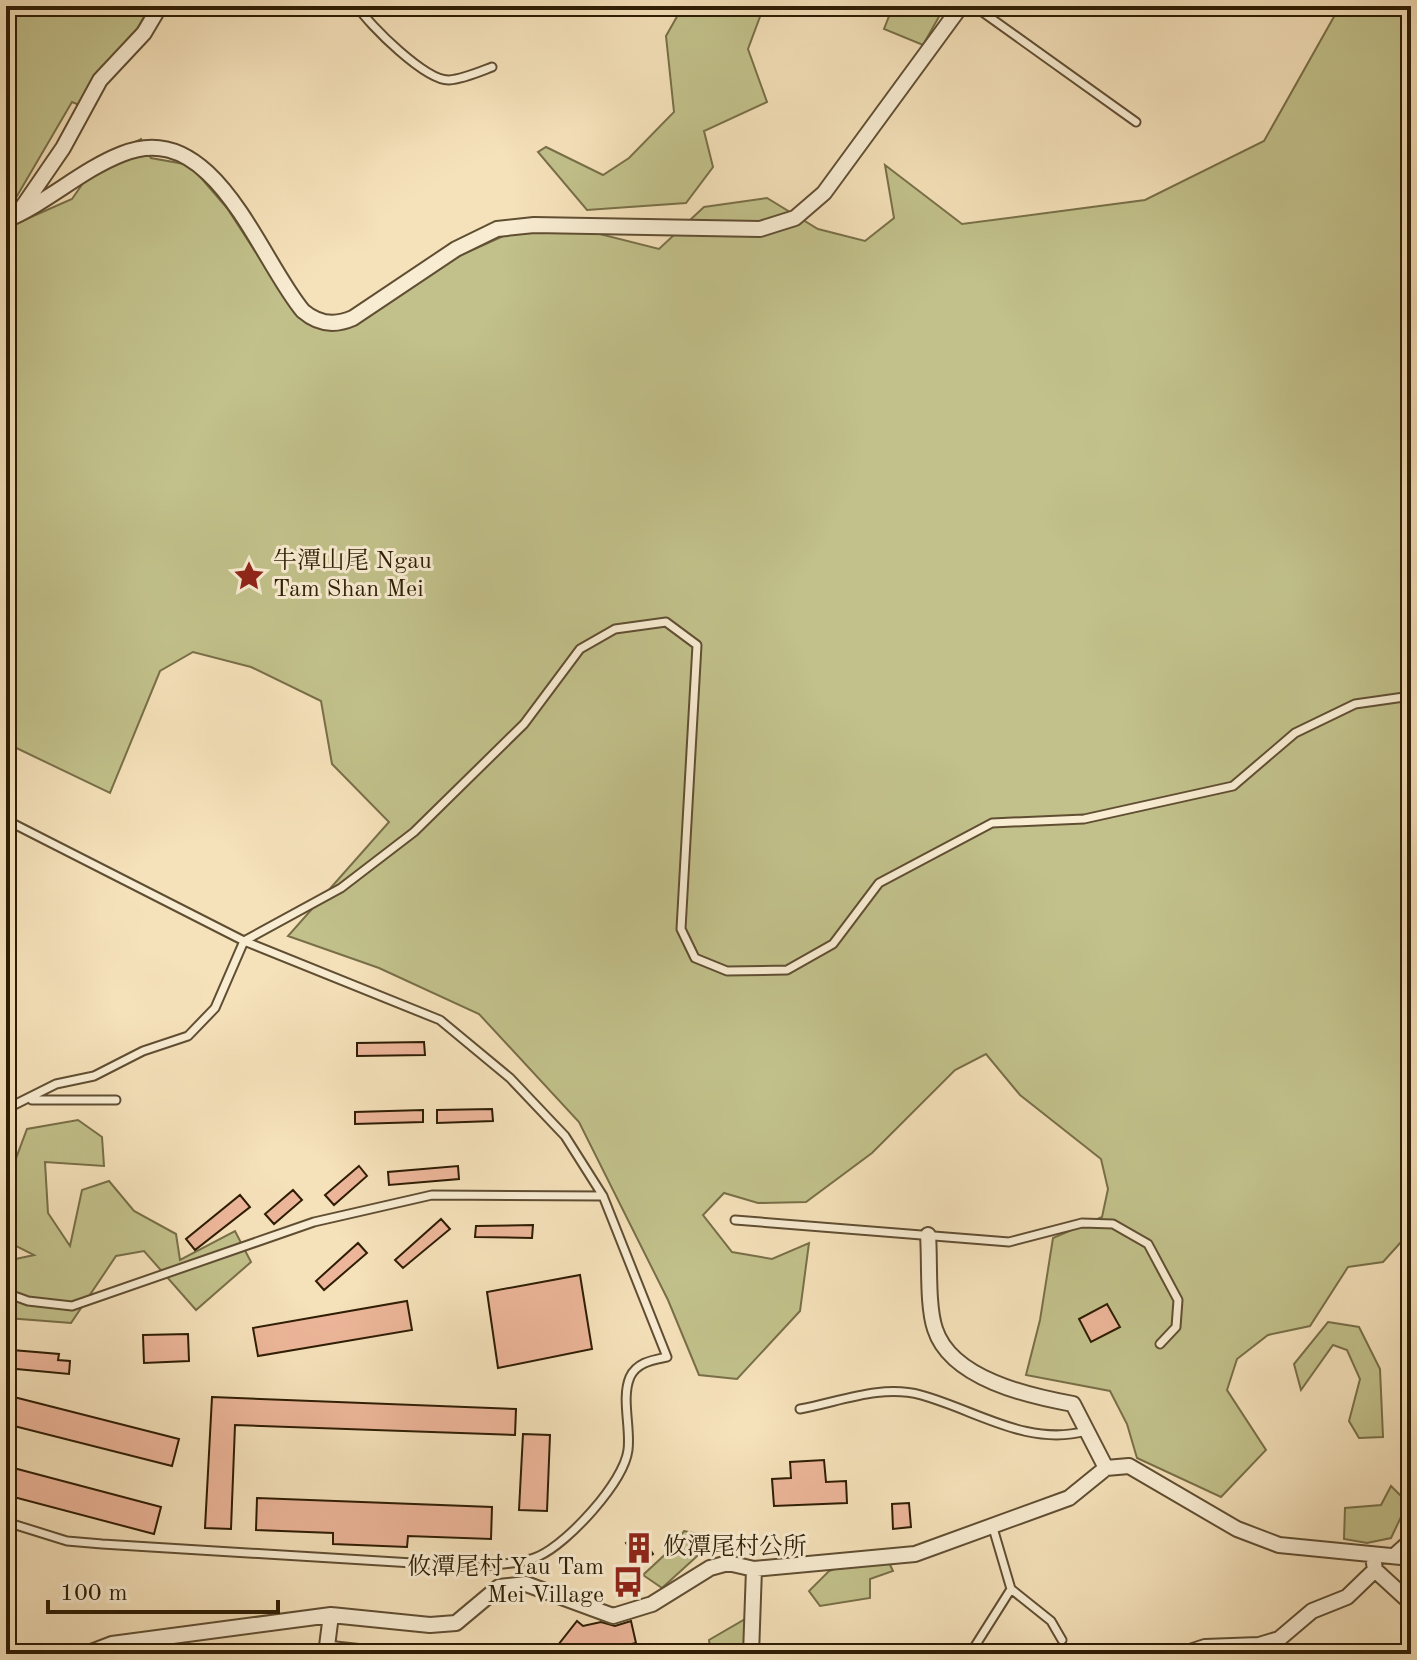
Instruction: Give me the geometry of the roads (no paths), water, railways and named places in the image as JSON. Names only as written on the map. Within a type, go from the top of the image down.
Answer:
[{"type":"street","points":[[11,218],[63,148],[100,80],[150,25],[160,6]]},
{"type":"street","points":[[11,218],[123,153],[149,147],[165,148],[199,166],[230,197],[303,311],[320,321],[334,323],[367,309],[467,242],[508,227],[729,230],[771,227],[803,212],[824,193],[961,6]]},
{"type":"street","points":[[928,1235],[935,1330],[956,1359],[999,1386],[1073,1404],[1106,1468]]},
{"type":"street","points":[[86,1654],[112,1644],[331,1615],[430,1625],[456,1623],[499,1587],[526,1584],[613,1616],[652,1604],[710,1568],[728,1563],[754,1569],[915,1554],[1069,1498],[1106,1468],[1129,1466],[1237,1529],[1279,1545],[1411,1558]]},
{"type":"street","points":[[1371,1553],[1375,1570],[1411,1603]]},
{"type":"street","points":[[751,1654],[754,1569]]},
{"type":"street","points":[[1184,1654],[1205,1647],[1259,1645],[1279,1639],[1312,1611],[1347,1597],[1375,1570]]},
{"type":"street","points":[[326,1650],[331,1615]]},
{"type":"lane","points":[[357,6],[383,40],[432,75],[448,80],[492,67]]},
{"type":"lane","points":[[974,6],[1136,122]]},
{"type":"lane","points":[[6,1109],[56,1084],[94,1076],[143,1051],[188,1036],[215,1008],[244,941],[341,888],[414,832],[524,724],[580,649],[615,629],[666,622],[697,645],[681,929],[695,958],[727,971],[787,970],[833,944],[879,883],[992,823],[1084,819],[1233,786],[1295,733],[1355,704],[1411,696]]},
{"type":"lane","points":[[6,820],[244,941],[440,1020],[510,1078],[565,1136],[603,1196],[667,1357],[643,1363],[631,1376],[627,1396],[630,1433],[621,1474],[568,1537],[538,1557],[478,1567],[102,1544],[67,1541],[6,1522]]},
{"type":"lane","points":[[29,1100],[116,1100]]},
{"type":"lane","points":[[6,1293],[28,1301],[72,1306],[314,1222],[432,1195],[603,1196]]},
{"type":"lane","points":[[735,1220],[1009,1242],[1082,1223],[1113,1224],[1148,1244],[1178,1300],[1176,1327],[1160,1344]]},
{"type":"lane","points":[[800,1409],[879,1391],[920,1394],[994,1424],[1063,1437],[1086,1431]]},
{"type":"lane","points":[[993,1528],[1011,1589],[1051,1621],[1062,1640]]},
{"type":"lane","points":[[1389,1555],[1411,1536]]},
{"type":"lane","points":[[970,1654],[1011,1589]]},
{"type":"lane","points":[[326,1650],[408,1654]]},
{"type":"place","name":"牛潭山尾 Ngau Tam Shan Mei","points":[[249,576]]},
{"type":"place","name":"攸潭尾村公所","points":[[639,1548]]},
{"type":"place","name":"攸潭尾村 Yau Tam Mei Village","points":[[628,1582]]}]
